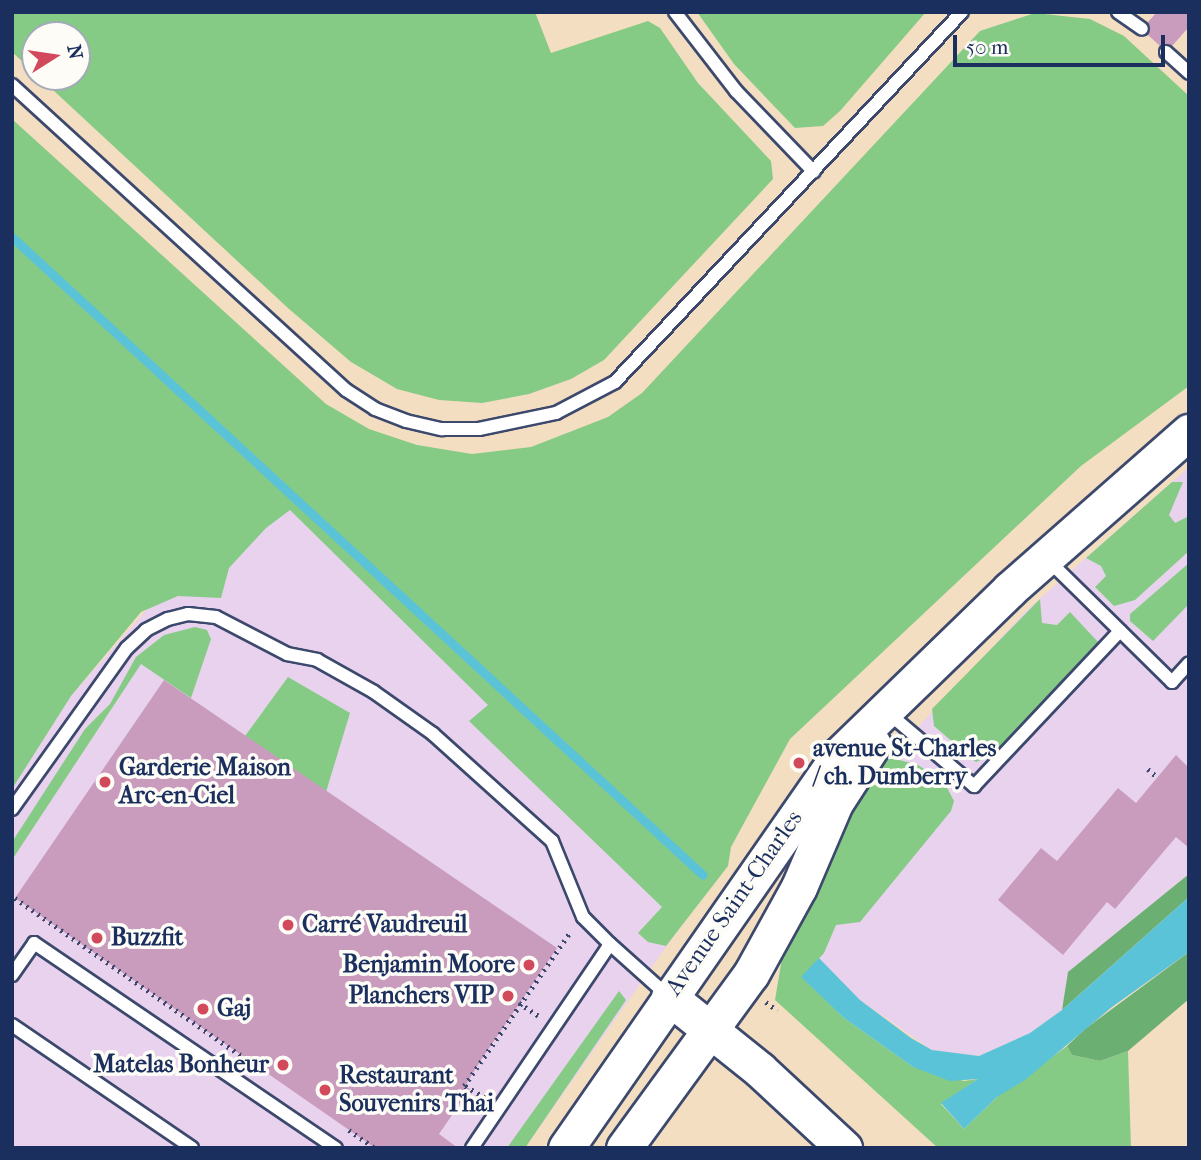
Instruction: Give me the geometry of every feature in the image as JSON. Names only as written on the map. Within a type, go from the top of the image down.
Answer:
[{"type":"street","name":"Avenue Saint-Charles","points":[[566,1148],[826,771],[1045,557],[1187,436]]},
{"type":"street","name":"Avenue Saint-Charles","points":[[624,1148],[751,974],[799,887],[835,803],[888,713]]},
{"type":"street","points":[[669,997],[844,1148]]},
{"type":"lane","points":[[675,12],[736,91],[814,172]]},
{"type":"lane","points":[[12,85],[346,390],[375,409],[442,429],[520,423],[589,400],[615,382],[958,17],[969,12]]},
{"type":"lane","points":[[1118,12],[1142,29],[1126,12]]},
{"type":"lane","points":[[1166,52],[1189,74]]},
{"type":"lane","points":[[1045,557],[1172,682],[1189,663]]},
{"type":"lane","points":[[12,809],[127,648],[146,630],[188,614],[216,617],[287,654],[317,660],[374,692],[433,734],[552,841],[583,917],[669,997]]},
{"type":"lane","points":[[888,713],[974,786],[1120,631]]},
{"type":"lane","points":[[12,975],[34,943],[336,1148]]},
{"type":"lane","points":[[472,1148],[610,944]]},
{"type":"lane","points":[[12,1025],[192,1148]]},
{"type":"path","points":[[1148,769],[1157,777]]},
{"type":"path","points":[[15,898],[254,1065]]},
{"type":"path","points":[[464,1086],[557,948]]},
{"type":"path","points":[[344,1126],[374,1148]]},
{"type":"shaded area","points":[[1189,467],[1189,874],[1069,972],[1062,1010],[1030,1033],[979,1056],[932,1050],[860,1000],[795,934],[877,762],[905,741],[1026,611]]},
{"type":"shaded area","points":[[259,481],[706,890],[525,1148],[12,1148],[12,757],[71,696]]},
{"type":"green space","points":[[12,12],[535,12],[551,53],[648,21],[660,28],[698,83],[771,161],[773,179],[604,360],[571,379],[529,394],[482,403],[439,400],[397,389],[351,362],[289,309],[54,91],[91,91],[91,21],[21,21],[21,60],[12,52]]},
{"type":"green space","points":[[697,12],[926,12],[840,111],[823,126],[795,128],[734,64]]},
{"type":"green space","points":[[1035,13],[1090,19],[1124,36],[1189,96],[1189,386],[1081,466],[790,739],[731,847],[728,866],[666,946],[648,942],[638,933],[662,907],[469,721],[488,705],[290,510],[266,528],[229,568],[221,598],[178,596],[141,612],[71,696],[12,789],[12,119],[326,404],[369,429],[417,445],[472,454],[531,447],[608,417],[642,393],[980,31]]},
{"type":"green space","points":[[1172,482],[1183,482],[1169,515],[1175,523],[1189,516],[1189,551],[1135,600],[1114,606],[1095,587],[1106,576],[1101,566],[1086,558]]},
{"type":"green space","points":[[1189,563],[1189,604],[1153,641],[1130,621],[1130,614]]},
{"type":"green space","points":[[1040,599],[1042,623],[1057,625],[1070,612],[1099,643],[994,754],[976,762],[934,726],[932,709]]},
{"type":"green space","points":[[195,627],[207,630],[211,639],[191,698],[141,664],[12,860],[12,842],[85,729],[110,704],[136,657],[164,635]]},
{"type":"green space","points":[[288,677],[350,713],[326,792],[245,736]]},
{"type":"green space","points":[[892,758],[918,765],[944,782],[954,801],[951,811],[860,922],[836,925],[824,953],[802,977],[844,1018],[913,1067],[964,1081],[978,1079],[941,1104],[964,1129],[997,1097],[1067,1046],[1072,1055],[1100,1061],[1128,1051],[1131,1148],[938,1148],[775,1000],[782,958],[819,884],[834,830],[880,762]]},
{"type":"green space","points":[[1189,874],[1189,897],[1062,1010],[1068,972]]},
{"type":"green space","points":[[1189,952],[1189,999],[1128,1051],[1100,1061],[1072,1055],[1067,1046],[1085,1029]]},
{"type":"green space","points":[[619,991],[626,1000],[525,1148],[507,1148]]},
{"type":"water","points":[[1189,897],[1189,952],[1112,1007],[1025,1080],[997,1097],[964,1129],[941,1103],[978,1079],[950,1081],[913,1067],[844,1018],[801,977],[819,958],[860,1000],[911,1038],[932,1050],[979,1056],[1030,1033],[1062,1010]]},
{"type":"building","points":[[1157,12],[1189,12],[1189,27],[1172,46],[1160,46],[1148,35],[1148,22]]},
{"type":"building","name":"Carré Vaudreuil","points":[[164,680],[557,948],[481,1060],[465,1086],[470,1089],[439,1134],[458,1148],[375,1148],[15,898]]},
{"type":"building","points":[[1176,755],[1189,768],[1189,848],[1176,837],[1115,909],[1107,902],[1063,955],[998,900],[1041,848],[1057,861],[1118,788],[1136,803]]},
{"type":"waterway","points":[[12,237],[703,875]]},
{"type":"place","name":"avenue St-Charles / ch. Dumberry","points":[[799,763]]},
{"type":"place","name":"Garderie Maison Arc-en-Ciel","points":[[105,782]]},
{"type":"place","name":"Carré Vaudreuil","points":[[288,925]]},
{"type":"place","name":"Buzzfit","points":[[97,938]]},
{"type":"place","name":"Benjamin Moore","points":[[529,965]]},
{"type":"place","name":"Planchers VIP","points":[[508,996]]},
{"type":"place","name":"Gaj","points":[[203,1009]]},
{"type":"place","name":"Matelas Bonheur","points":[[283,1065]]},
{"type":"place","name":"Restaurant Souvenirs Thai","points":[[325,1090]]}]
